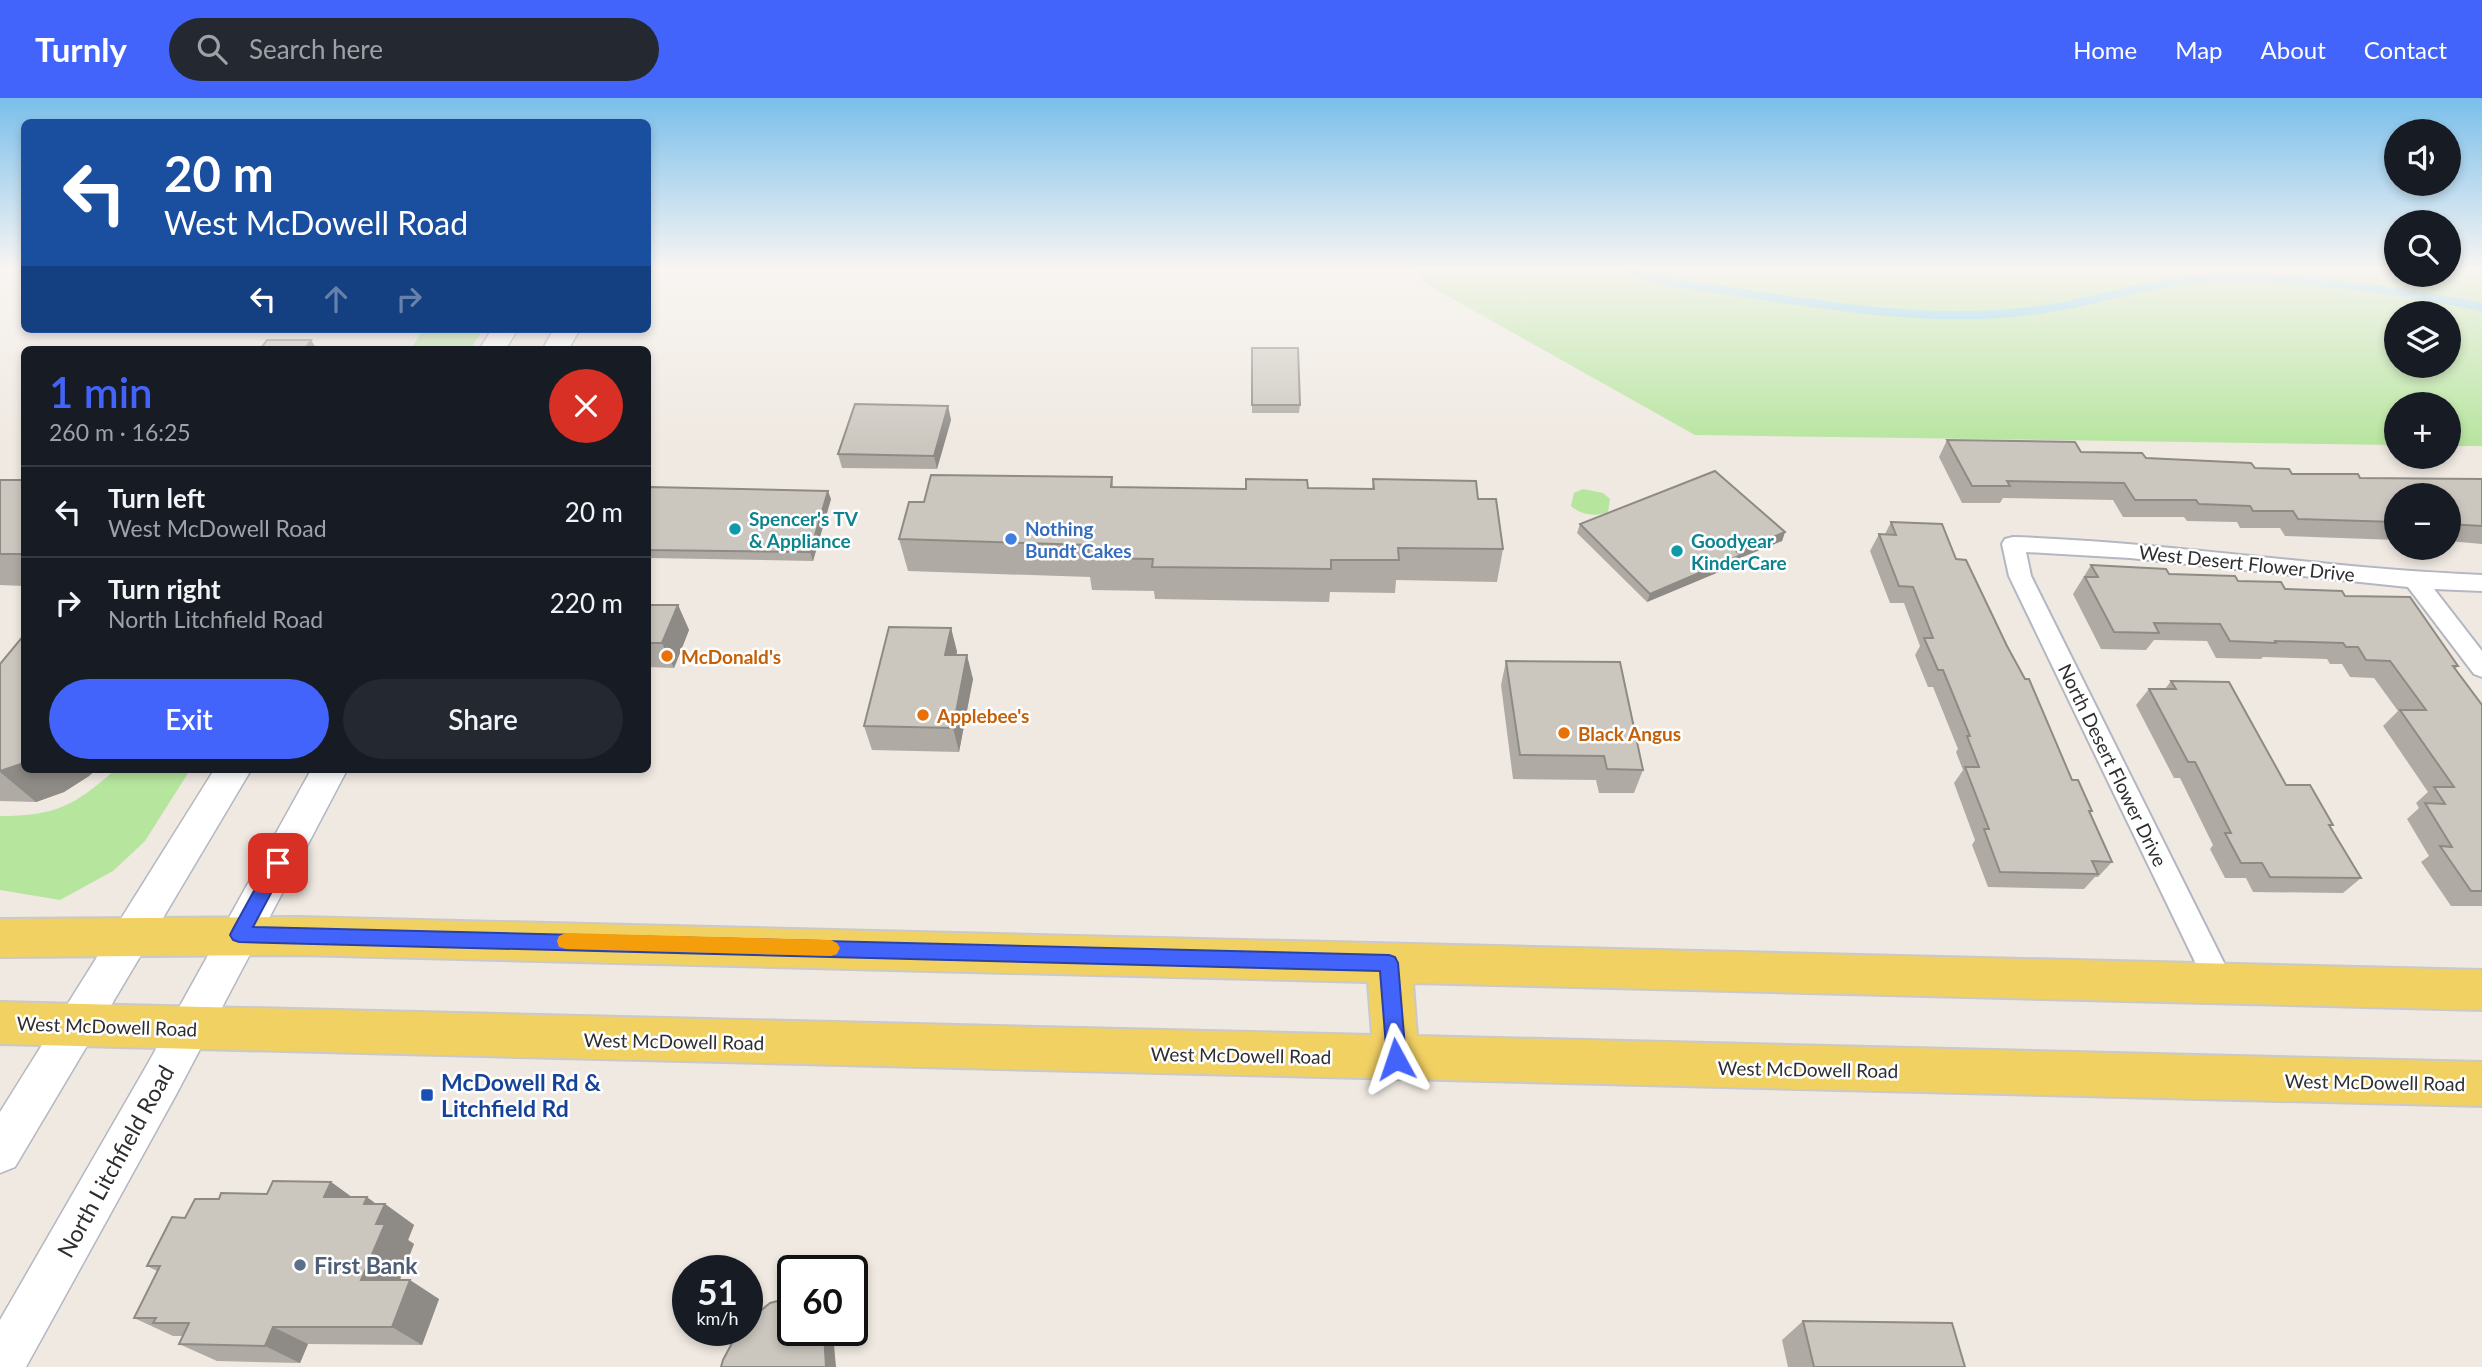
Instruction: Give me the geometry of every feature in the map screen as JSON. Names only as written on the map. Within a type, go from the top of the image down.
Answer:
[{"type":"main road","points":[[0,1152],[231,773]]},
{"type":"main road","name":"North Litchfield Road","points":[[0,1367],[189,1029],[327,773]]},
{"type":"main road","points":[[0,938],[239,935],[2482,990]]},
{"type":"main road","points":[[1389,963],[1396,1059]]},
{"type":"main road","name":"West McDowell Road","points":[[0,1023],[2482,1084]]},
{"type":"street","name":"West Desert Flower Drive","points":[[2013,544],[2074,544],[2416,582],[2482,583]]},
{"type":"street","name":"North Desert Flower Drive","points":[[2013,544],[2020,576],[2220,984]]},
{"type":"street","points":[[2416,582],[2482,668]]},
{"type":"green space","points":[[1503,327],[2384,327],[2384,378],[2461,378],[2461,327],[2482,327],[2482,446],[2461,446],[2461,392],[2384,392],[2384,445],[1695,435]]},
{"type":"green space","points":[[421,333],[481,333],[472,346],[413,346]]},
{"type":"green space","points":[[1583,489],[1603,493],[1610,499],[1608,512],[1588,514],[1571,506],[1574,493]]},
{"type":"green space","points":[[111,773],[188,773],[145,841],[113,871],[60,900],[0,890],[0,816],[50,811],[87,792]]},
{"type":"building","points":[[267,340],[311,340],[307,346],[263,346]]},
{"type":"building","points":[[1252,348],[1298,348],[1300,405],[1252,405]]},
{"type":"building","points":[[855,404],[948,406],[934,456],[838,454]]},
{"type":"building","points":[[1947,440],[2075,442],[2081,452],[2142,453],[2146,458],[2251,463],[2255,468],[2289,469],[2292,474],[2358,474],[2360,478],[2482,479],[2482,526],[2461,525],[2461,483],[2384,483],[2384,522],[2298,519],[2293,511],[2253,511],[2250,506],[2199,504],[2196,500],[2135,500],[2124,483],[2007,481],[2010,486],[1972,486]]},
{"type":"building","name":"Goodyear KinderCare","points":[[1715,471],[1785,532],[1737,552],[1741,555],[1650,594],[1580,524]]},
{"type":"building","points":[[931,475],[1112,477],[1111,487],[1246,489],[1246,479],[1307,480],[1308,488],[1374,489],[1373,479],[1476,481],[1478,499],[1496,499],[1503,549],[1398,548],[1399,560],[1331,560],[1331,569],[1152,567],[1153,559],[1088,558],[1089,545],[899,539],[909,502],[924,502]]},
{"type":"building","points":[[0,480],[21,480],[21,554],[0,554]]},
{"type":"building","name":"Spencer's TV & Appliance","points":[[651,487],[828,491],[810,552],[651,550]]},
{"type":"building","points":[[1891,522],[1942,524],[1956,559],[1966,560],[2007,646],[2025,679],[2029,679],[2072,780],[2078,780],[2092,811],[2089,811],[2112,862],[2092,861],[2098,874],[2000,872],[1984,829],[1989,829],[1965,767],[1979,767],[1967,736],[1970,736],[1943,670],[1938,670],[1924,638],[1933,638],[1913,587],[1899,586],[1879,534],[1896,535]]},
{"type":"building","points":[[2091,565],[2166,569],[2169,574],[2235,576],[2238,581],[2281,582],[2285,589],[2342,591],[2345,596],[2410,597],[2458,666],[2453,666],[2482,705],[2482,891],[2471,891],[2440,846],[2452,847],[2425,803],[2445,804],[2434,787],[2454,787],[2400,710],[2426,710],[2390,661],[2366,660],[2358,647],[2346,647],[2343,643],[2230,641],[2220,624],[2154,623],[2159,633],[2114,632],[2085,577],[2098,577]]},
{"type":"building","points":[[651,605],[678,605],[662,643],[651,643]]},
{"type":"building","name":"Applebee's","points":[[889,627],[951,628],[945,655],[967,655],[953,728],[864,726]]},
{"type":"building","points":[[21,639],[21,764],[0,771],[0,664]]},
{"type":"building","name":"Black Angus","points":[[1506,661],[1620,662],[1643,770],[1607,769],[1604,756],[1520,755]]},
{"type":"building","points":[[2171,681],[2229,682],[2286,785],[2310,785],[2333,825],[2329,825],[2361,878],[2270,877],[2262,863],[2241,863],[2225,833],[2231,833],[2195,762],[2188,762],[2149,689],[2176,689]]},
{"type":"building","name":"First Bank","points":[[273,1181],[331,1182],[324,1197],[367,1197],[364,1204],[385,1204],[376,1224],[385,1224],[361,1280],[410,1280],[392,1327],[273,1327],[265,1346],[179,1344],[189,1323],[153,1323],[156,1318],[134,1318],[160,1266],[147,1266],[172,1217],[185,1218],[195,1199],[219,1199],[221,1193],[267,1194]]},
{"type":"building","points":[[777,1301],[777,1346],[825,1346],[826,1367],[721,1367],[730,1346],[763,1346],[763,1309]]},
{"type":"building","points":[[1803,1321],[1952,1323],[1965,1367],[1814,1367]]},
{"type":"slow traffic","points":[[566,941],[831,948]]},
{"type":"place","name":"Spencer's TV & Appliance","points":[[735,529]]},
{"type":"place","name":"Nothing Bundt Cakes","points":[[1011,539]]},
{"type":"place","name":"Goodyear KinderCare","points":[[1677,551]]},
{"type":"place","name":"McDonald's","points":[[667,656]]},
{"type":"place","name":"Applebee's","points":[[923,715]]},
{"type":"place","name":"Black Angus","points":[[1564,733]]},
{"type":"place","name":"McDowell Rd & Litchfield Rd","points":[[427,1095]]},
{"type":"place","name":"First Bank","points":[[300,1265]]},
{"type":"route","points":[[278,863],[239,935],[1389,963],[1396,1059]]}]
